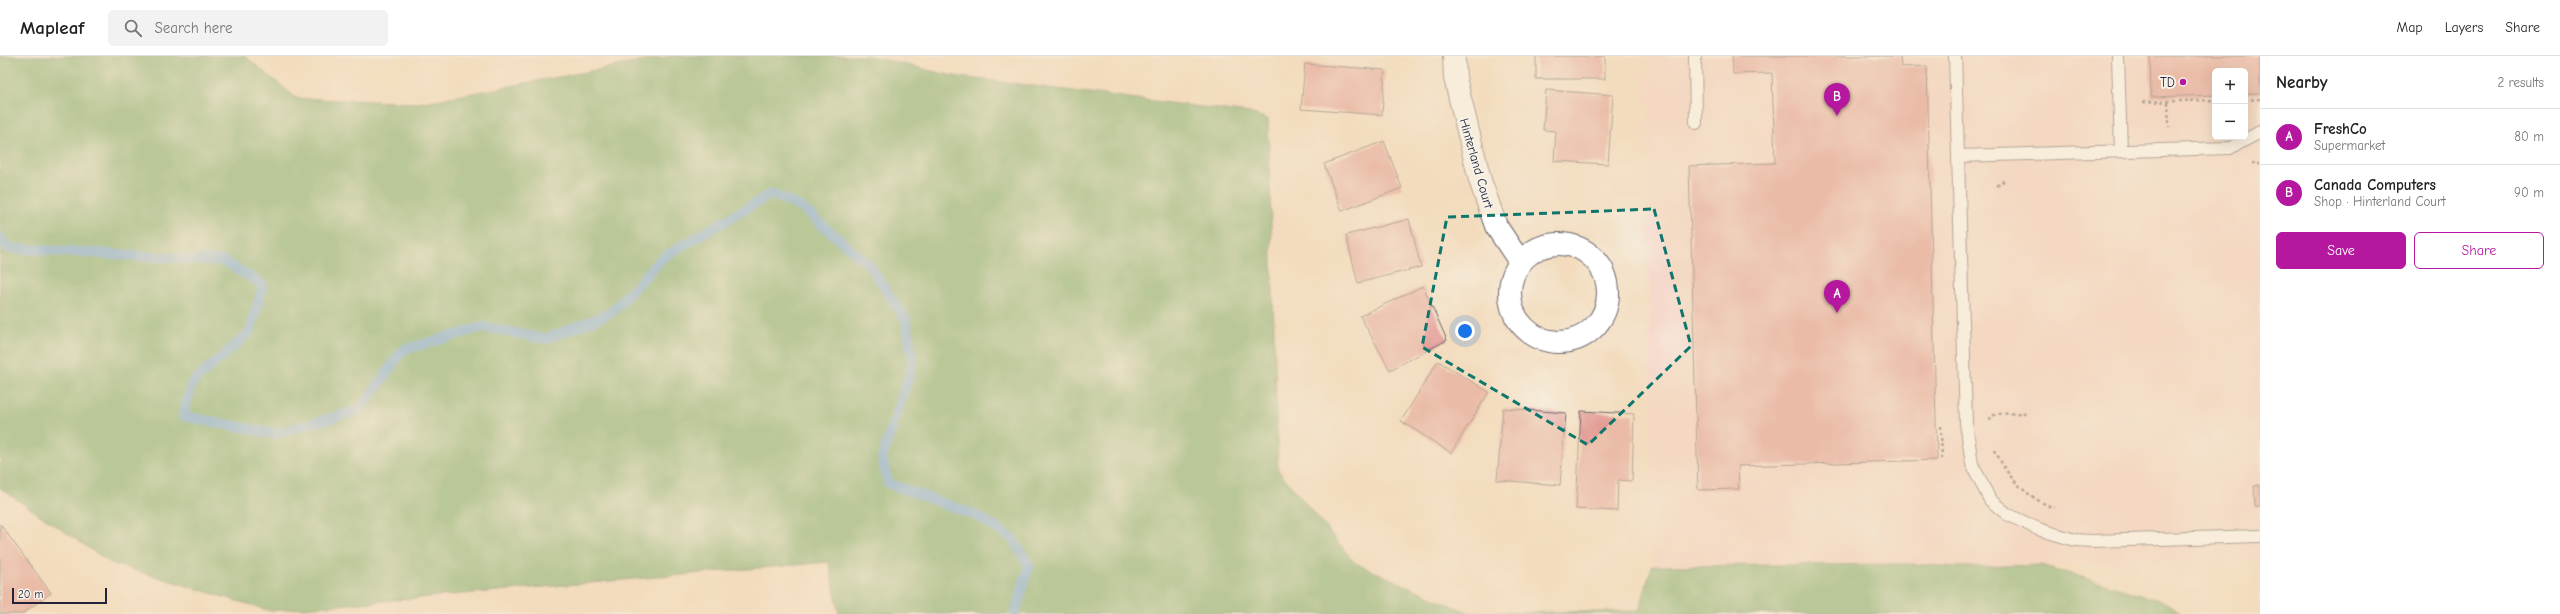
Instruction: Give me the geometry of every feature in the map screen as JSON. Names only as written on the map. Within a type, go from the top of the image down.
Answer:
[{"type":"street","name":"Hinterland Court","points":[[1454,56],[1455,78],[1480,180],[1496,226],[1520,262]]},
{"type":"street","points":[[1554,244],[1576,247],[1589,254],[1600,266],[1607,280],[1608,297],[1604,314],[1594,328],[1580,338],[1564,343],[1547,342],[1531,334],[1518,323],[1511,307],[1509,290],[1512,275],[1520,262],[1532,252],[1554,244]]},
{"type":"lane","points":[[1695,56],[1696,123]]},
{"type":"lane","points":[[1955,56],[1968,444],[1972,464],[1990,500],[2007,514],[2021,522],[2074,540],[2260,536]]},
{"type":"lane","points":[[2118,56],[2120,151]]},
{"type":"lane","points":[[1959,156],[2230,148],[2260,132]]},
{"type":"path","points":[[2248,100],[2260,99]]},
{"type":"path","points":[[2143,102],[2212,100]]},
{"type":"path","points":[[2168,102],[2170,133]]},
{"type":"path","points":[[1990,422],[1991,416],[1998,414],[2026,413]]},
{"type":"path","points":[[1993,445],[2005,471],[2016,484],[2030,495],[2057,509]]},
{"type":"highlighted area","points":[[1654,209],[1691,346],[1588,445],[1422,347],[1447,217]]},
{"type":"shaded area","points":[[1647,56],[2260,56],[2260,560],[1963,567],[1909,564],[1652,566]]},
{"type":"green space","points":[[0,56],[245,56],[296,98],[419,103],[671,56],[869,56],[953,76],[1250,113],[1268,119],[1278,470],[1355,563],[1469,613],[1639,611],[1652,566],[1909,564],[1963,567],[2042,565],[2171,604],[2181,614],[839,614],[829,562],[270,611],[111,563],[0,488]]},
{"type":"building","points":[[1536,56],[1605,56],[1605,79],[1536,79]]},
{"type":"building","points":[[1732,56],[1900,56],[1901,67],[1927,66],[1937,460],[1738,466],[1739,489],[1698,490],[1689,166],[1775,163],[1772,73],[1733,74]]},
{"type":"building","name":"TD","points":[[2150,56],[2260,56],[2260,94],[2248,94],[2248,68],[2212,68],[2212,95],[2151,97]]},
{"type":"building","points":[[1305,64],[1385,70],[1382,115],[1301,109]]},
{"type":"building","points":[[1546,90],[1613,95],[1608,164],[1554,161],[1556,131],[1543,130]]},
{"type":"building","points":[[1384,141],[1402,188],[1342,211],[1324,164]]},
{"type":"building","points":[[1409,219],[1421,267],[1358,283],[1346,235]]},
{"type":"building","points":[[1423,286],[1447,340],[1390,370],[1360,316]]},
{"type":"building","points":[[1438,361],[1489,392],[1451,453],[1401,421]]},
{"type":"building","points":[[1503,408],[1566,413],[1560,485],[1497,480]]},
{"type":"building","points":[[1581,411],[1634,414],[1632,481],[1618,480],[1617,511],[1576,509]]},
{"type":"building","points":[[2254,485],[2260,485],[2260,507],[2255,507]]},
{"type":"building","points":[[0,524],[51,593],[22,614],[0,614]]},
{"type":"waterway","points":[[0,237],[8,248],[224,261],[263,285],[250,332],[192,383],[183,416],[275,434],[360,410],[403,350],[483,327],[546,339],[611,313],[662,258],[771,194],[801,207],[869,265],[906,320],[913,363],[882,458],[888,483],[977,516],[1012,538],[1029,565],[1015,614]]},
{"type":"place","name":"TD","points":[[2183,82]]},
{"type":"place","name":"Canada Computers","points":[[1837,116]]},
{"type":"place","name":"FreshCo","points":[[1837,313]]}]
